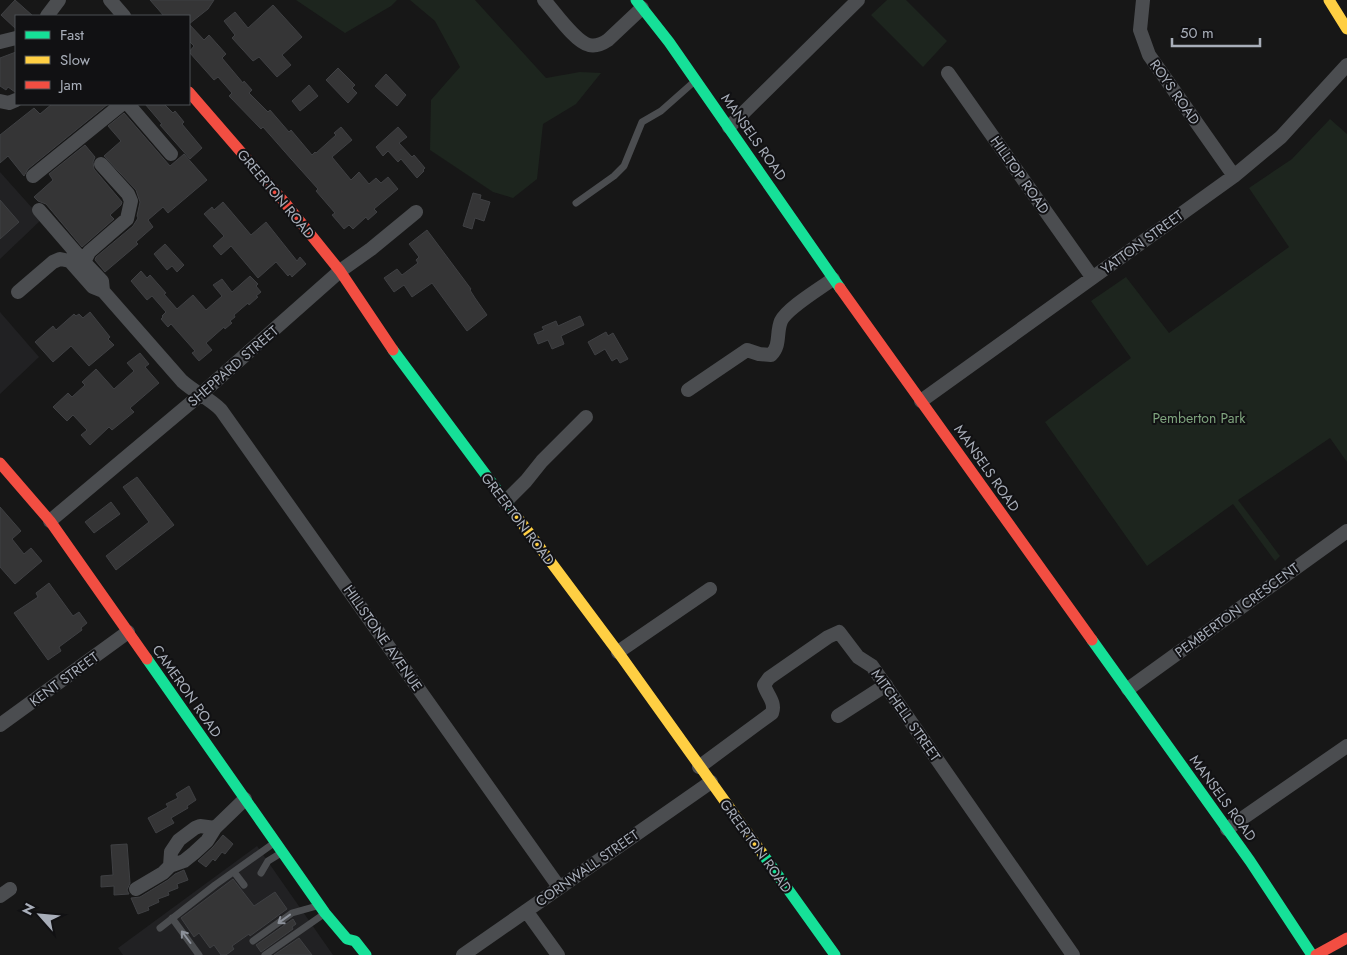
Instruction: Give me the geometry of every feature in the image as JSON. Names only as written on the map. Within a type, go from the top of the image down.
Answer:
[{"type":"street","points":[[47,15],[59,0]]},
{"type":"street","points":[[110,0],[123,15]]},
{"type":"street","points":[[544,0],[577,37],[588,45],[602,44],[608,40],[639,4]]},
{"type":"street","points":[[730,127],[858,0]]},
{"type":"street","name":"ROYS ROAD","points":[[1143,0],[1140,30],[1149,55],[1234,176]]},
{"type":"street","points":[[1330,0],[1347,29]]},
{"type":"street","name":"MANSELS ROAD","points":[[639,4],[730,127],[833,279],[921,400],[1058,595],[1128,689],[1295,927],[1312,955]]},
{"type":"street","points":[[0,42],[15,38]]},
{"type":"street","name":"YATTON STREET","points":[[921,400],[1234,176],[1281,137],[1347,65]]},
{"type":"street","name":"HILLTOP ROAD","points":[[948,73],[1092,277]]},
{"type":"street","name":"GREERTON ROAD","points":[[190,93],[286,204],[340,271],[399,359],[618,652],[835,955]]},
{"type":"street","points":[[0,101],[9,103],[15,100]]},
{"type":"street","points":[[33,176],[121,105]]},
{"type":"street","points":[[129,105],[171,154]]},
{"type":"street","points":[[84,262],[88,252],[126,219],[132,201],[101,164]]},
{"type":"street","points":[[18,292],[53,262],[60,259],[70,261],[93,287],[103,291],[102,281],[39,210]]},
{"type":"street","name":"SHEPPARD STREET","points":[[50,521],[200,395],[340,271],[416,212]]},
{"type":"street","points":[[688,390],[747,350],[771,355],[778,346],[780,327],[785,314],[833,279]]},
{"type":"street","name":"HILLSTONE AVENUE","points":[[103,291],[182,381],[221,410],[559,887]]},
{"type":"street","points":[[505,502],[526,481],[542,460],[586,417]]},
{"type":"street","name":"CAMERON ROAD","points":[[0,463],[50,521],[346,944],[355,941],[366,955]]},
{"type":"street","name":"PEMBERTON CRESCENT","points":[[1128,689],[1347,531]]},
{"type":"street","points":[[618,652],[710,589]]},
{"type":"street","name":"KENT STREET","points":[[0,725],[128,632]]},
{"type":"street","name":"MITCHELL STREET","points":[[699,767],[772,713],[774,710],[772,698],[764,685],[768,678],[839,632],[858,657],[872,666],[886,685],[1073,955]]},
{"type":"street","points":[[838,716],[886,685]]},
{"type":"street","points":[[1227,829],[1347,746]]},
{"type":"street","name":"CORNWALL STREET","points":[[463,955],[711,782]]},
{"type":"street","points":[[136,889],[170,866],[184,861],[194,853],[207,842],[215,828],[245,799]]},
{"type":"street","points":[[170,866],[171,852],[179,840],[200,826],[215,828]]},
{"type":"street","points":[[526,912],[558,955]]},
{"type":"street","points":[[1316,955],[1347,938]]},
{"type":"lane","points":[[576,203],[614,176],[624,166],[642,122],[661,111],[696,80]]},
{"type":"lane","points":[[160,928],[276,842]]},
{"type":"lane","points":[[261,873],[268,861],[283,852]]},
{"type":"lane","points":[[234,872],[244,885]]},
{"type":"lane","points":[[265,955],[302,929],[322,909]]},
{"type":"lane","points":[[254,941],[292,913],[322,909]]},
{"type":"lane","points":[[172,918],[199,955]]},
{"type":"shaded area","points":[[0,172],[42,219],[0,259]]},
{"type":"shaded area","points":[[0,312],[39,357],[0,394]]},
{"type":"shaded area","points":[[257,846],[333,955],[123,955],[118,948]]},
{"type":"green space","points":[[296,0],[397,0],[391,6],[345,33]]},
{"type":"green space","points":[[410,0],[475,0],[546,78],[580,72],[601,73],[576,104],[543,124],[537,179],[513,198],[493,192],[430,150],[431,100],[460,67],[435,21]]},
{"type":"green space","points":[[887,0],[906,0],[947,41],[923,67],[871,15]]},
{"type":"green space","name":"Pemberton Park","points":[[1330,119],[1347,134],[1347,462],[1330,438],[1238,500],[1280,556],[1275,561],[1233,504],[1147,566],[1045,422],[1131,358],[1091,301],[1126,277],[1169,333],[1289,247],[1249,188],[1292,159]]},
{"type":"building","points":[[15,0],[32,15],[15,15],[15,28],[1,15]]},
{"type":"building","points":[[150,0],[214,0],[208,9],[190,23],[190,15],[163,15]]},
{"type":"building","points":[[273,5],[302,37],[282,55],[291,65],[277,77],[259,57],[253,61],[232,38],[235,35],[224,21],[235,12],[248,28]]},
{"type":"building","points":[[190,25],[204,40],[209,35],[226,54],[222,58],[243,83],[244,81],[252,90],[249,93],[268,112],[270,110],[289,132],[291,130],[312,155],[336,135],[334,133],[341,127],[352,140],[332,157],[351,180],[359,172],[369,184],[376,178],[381,183],[388,177],[398,189],[374,209],[377,212],[368,220],[366,217],[353,229],[349,225],[344,229],[332,215],[335,213],[316,191],[318,189],[263,127],[261,129],[229,96],[232,93],[218,77],[214,80],[190,53],[194,46],[190,42]]},
{"type":"building","points":[[15,52],[15,92],[8,87],[6,90],[0,86],[0,58]]},
{"type":"building","points":[[338,68],[355,85],[352,88],[357,93],[348,103],[326,80]]},
{"type":"building","points":[[386,74],[406,95],[397,106],[375,86]]},
{"type":"building","points":[[309,85],[318,96],[300,111],[292,101]]},
{"type":"building","points":[[51,105],[107,105],[28,169],[24,176],[8,156],[0,163],[0,135],[34,108],[40,114]]},
{"type":"building","points":[[146,105],[165,105],[173,113],[175,111],[184,122],[182,124],[202,148],[190,159],[160,125],[162,124]]},
{"type":"building","points":[[124,113],[170,166],[184,154],[207,180],[168,213],[163,207],[148,220],[153,227],[136,242],[138,244],[105,272],[95,260],[96,257],[133,226],[138,218],[140,202],[136,190],[104,156],[121,141],[108,126]]},
{"type":"building","points":[[398,127],[407,137],[399,143],[412,157],[414,155],[425,168],[417,178],[401,159],[398,162],[388,151],[383,156],[376,147]]},
{"type":"building","points":[[85,145],[95,157],[93,162],[94,169],[122,202],[110,215],[114,219],[82,247],[46,204],[34,197],[53,180],[49,174]]},
{"type":"building","points":[[473,193],[481,195],[480,199],[490,202],[484,221],[475,218],[472,229],[463,226]]},
{"type":"building","points":[[0,200],[19,222],[0,239]]},
{"type":"building","points":[[223,202],[251,235],[266,222],[297,261],[300,257],[306,264],[292,277],[290,274],[288,276],[276,262],[258,278],[231,246],[221,255],[213,246],[224,236],[204,214],[212,207],[214,210]]},
{"type":"building","points":[[427,230],[471,289],[487,315],[467,331],[432,283],[412,297],[404,285],[394,292],[384,278],[397,269],[402,275],[418,263],[416,260],[419,257],[409,244]]},
{"type":"building","points":[[165,244],[184,265],[177,272],[172,266],[167,270],[154,254]]},
{"type":"building","points":[[141,271],[147,278],[150,275],[177,309],[193,295],[206,310],[222,296],[213,285],[222,279],[232,292],[250,276],[258,284],[256,286],[261,292],[249,305],[248,303],[234,315],[235,317],[230,321],[232,323],[225,329],[224,327],[206,343],[212,350],[199,361],[192,353],[195,351],[171,324],[168,327],[161,319],[166,312],[152,296],[147,300],[131,281]]},
{"type":"building","points":[[90,312],[114,345],[89,366],[71,346],[53,362],[35,342],[53,326],[56,330],[74,314],[76,316],[79,314],[83,318]]},
{"type":"building","points":[[580,316],[584,325],[561,336],[564,344],[552,349],[548,340],[538,344],[534,334],[544,330],[542,327],[556,321],[558,326]]},
{"type":"building","points":[[606,332],[608,336],[613,333],[628,359],[620,363],[617,358],[612,361],[605,349],[595,355],[588,342]]},
{"type":"building","points":[[140,353],[149,364],[145,367],[159,383],[130,408],[134,412],[112,430],[109,427],[90,445],[81,435],[87,430],[73,415],[67,421],[53,407],[68,393],[72,397],[85,385],[82,382],[96,369],[114,389],[134,371],[127,363]]},
{"type":"building","points":[[137,477],[174,525],[116,570],[106,556],[149,522],[123,487]]},
{"type":"building","points":[[111,502],[120,514],[94,533],[85,522]]},
{"type":"building","points":[[0,507],[21,531],[12,539],[24,554],[31,548],[42,561],[15,584],[0,567]]},
{"type":"building","points":[[49,583],[73,616],[79,612],[87,623],[81,628],[82,630],[59,647],[61,651],[48,660],[14,613],[38,597],[36,593]]},
{"type":"building","points":[[189,786],[196,800],[187,806],[188,808],[171,818],[174,823],[156,833],[148,818],[168,807],[166,804],[178,798],[176,794]]},
{"type":"building","points":[[223,835],[233,844],[225,854],[222,852],[215,861],[213,859],[206,867],[198,861]]},
{"type":"building","points":[[127,844],[130,883],[127,890],[129,894],[114,895],[114,886],[101,887],[101,876],[113,875],[111,845]]},
{"type":"building","points":[[184,870],[188,880],[177,884],[178,888],[168,892],[169,895],[158,899],[159,902],[148,907],[149,910],[138,914],[131,898],[140,897]]},
{"type":"building","points":[[233,879],[254,906],[275,892],[287,909],[250,936],[249,934],[232,946],[234,949],[226,955],[221,955],[214,945],[210,948],[199,933],[194,937],[181,918]]},
{"type":"building","points":[[293,919],[296,924],[292,927],[293,929],[261,952],[256,945]]},
{"type":"building","points":[[299,938],[312,955],[274,955]]},
{"type":"traffic: fast","points":[[636,0],[669,42],[840,288]]},
{"type":"traffic: fast","points":[[393,350],[515,514]]},
{"type":"traffic: fast","points":[[1092,640],[1250,861],[1312,955]]},
{"type":"traffic: fast","points":[[147,659],[325,913],[347,939],[355,941],[366,955]]},
{"type":"traffic: fast","points":[[762,853],[835,955]]},
{"type":"traffic: slow","points":[[1329,0],[1347,29]]},
{"type":"traffic: slow","points":[[515,514],[618,652],[762,853]]},
{"type":"traffic: jam","points":[[190,93],[286,204],[340,271],[393,350]]},
{"type":"traffic: jam","points":[[840,288],[1092,640]]},
{"type":"traffic: jam","points":[[0,463],[50,521],[147,659]]},
{"type":"traffic: jam","points":[[1316,955],[1347,938]]}]
